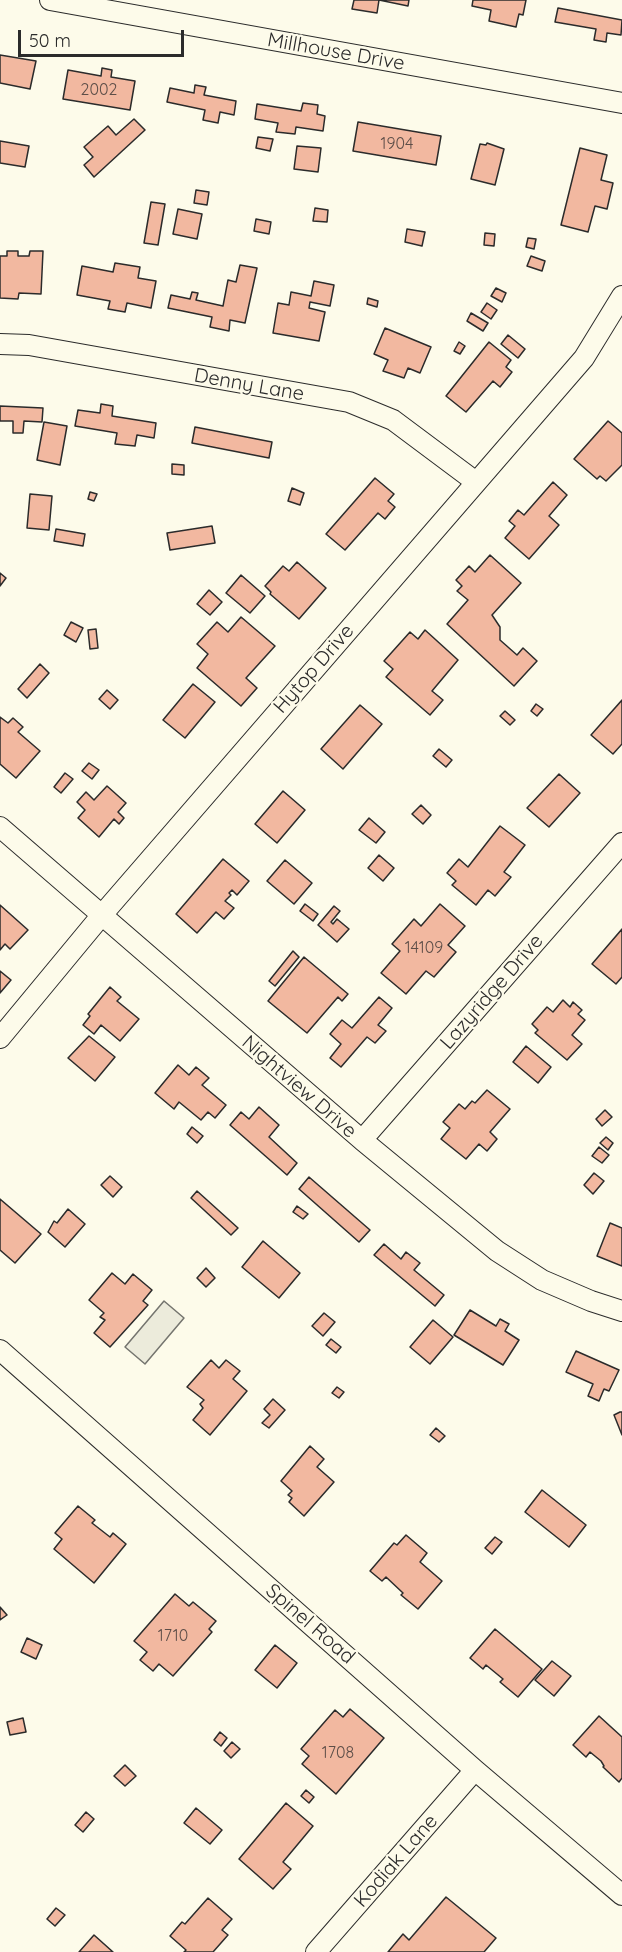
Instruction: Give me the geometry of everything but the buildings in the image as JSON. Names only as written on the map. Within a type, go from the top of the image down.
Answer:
[{"type":"street","name":"Millhouse Drive","points":[[50,0],[622,103]]},
{"type":"street","name":"Hytop Drive","points":[[0,1038],[101,916],[584,358],[622,296]]},
{"type":"street","name":"Denny Lane","points":[[0,345],[29,345],[349,402],[393,420],[476,482]]},
{"type":"street","name":"Nightview Drive","points":[[0,827],[362,1140],[506,1257],[542,1280],[591,1301],[622,1311]]},
{"type":"street","name":"Lazyridge Drive","points":[[362,1140],[622,843]]},
{"type":"street","name":"Spinel Road","points":[[0,1350],[475,1770],[622,1895]]},
{"type":"street","name":"Kodiak Lane","points":[[316,1952],[475,1770]]},
{"type":"shaded area","points":[[164,1301],[184,1318],[145,1364],[125,1347]]}]
